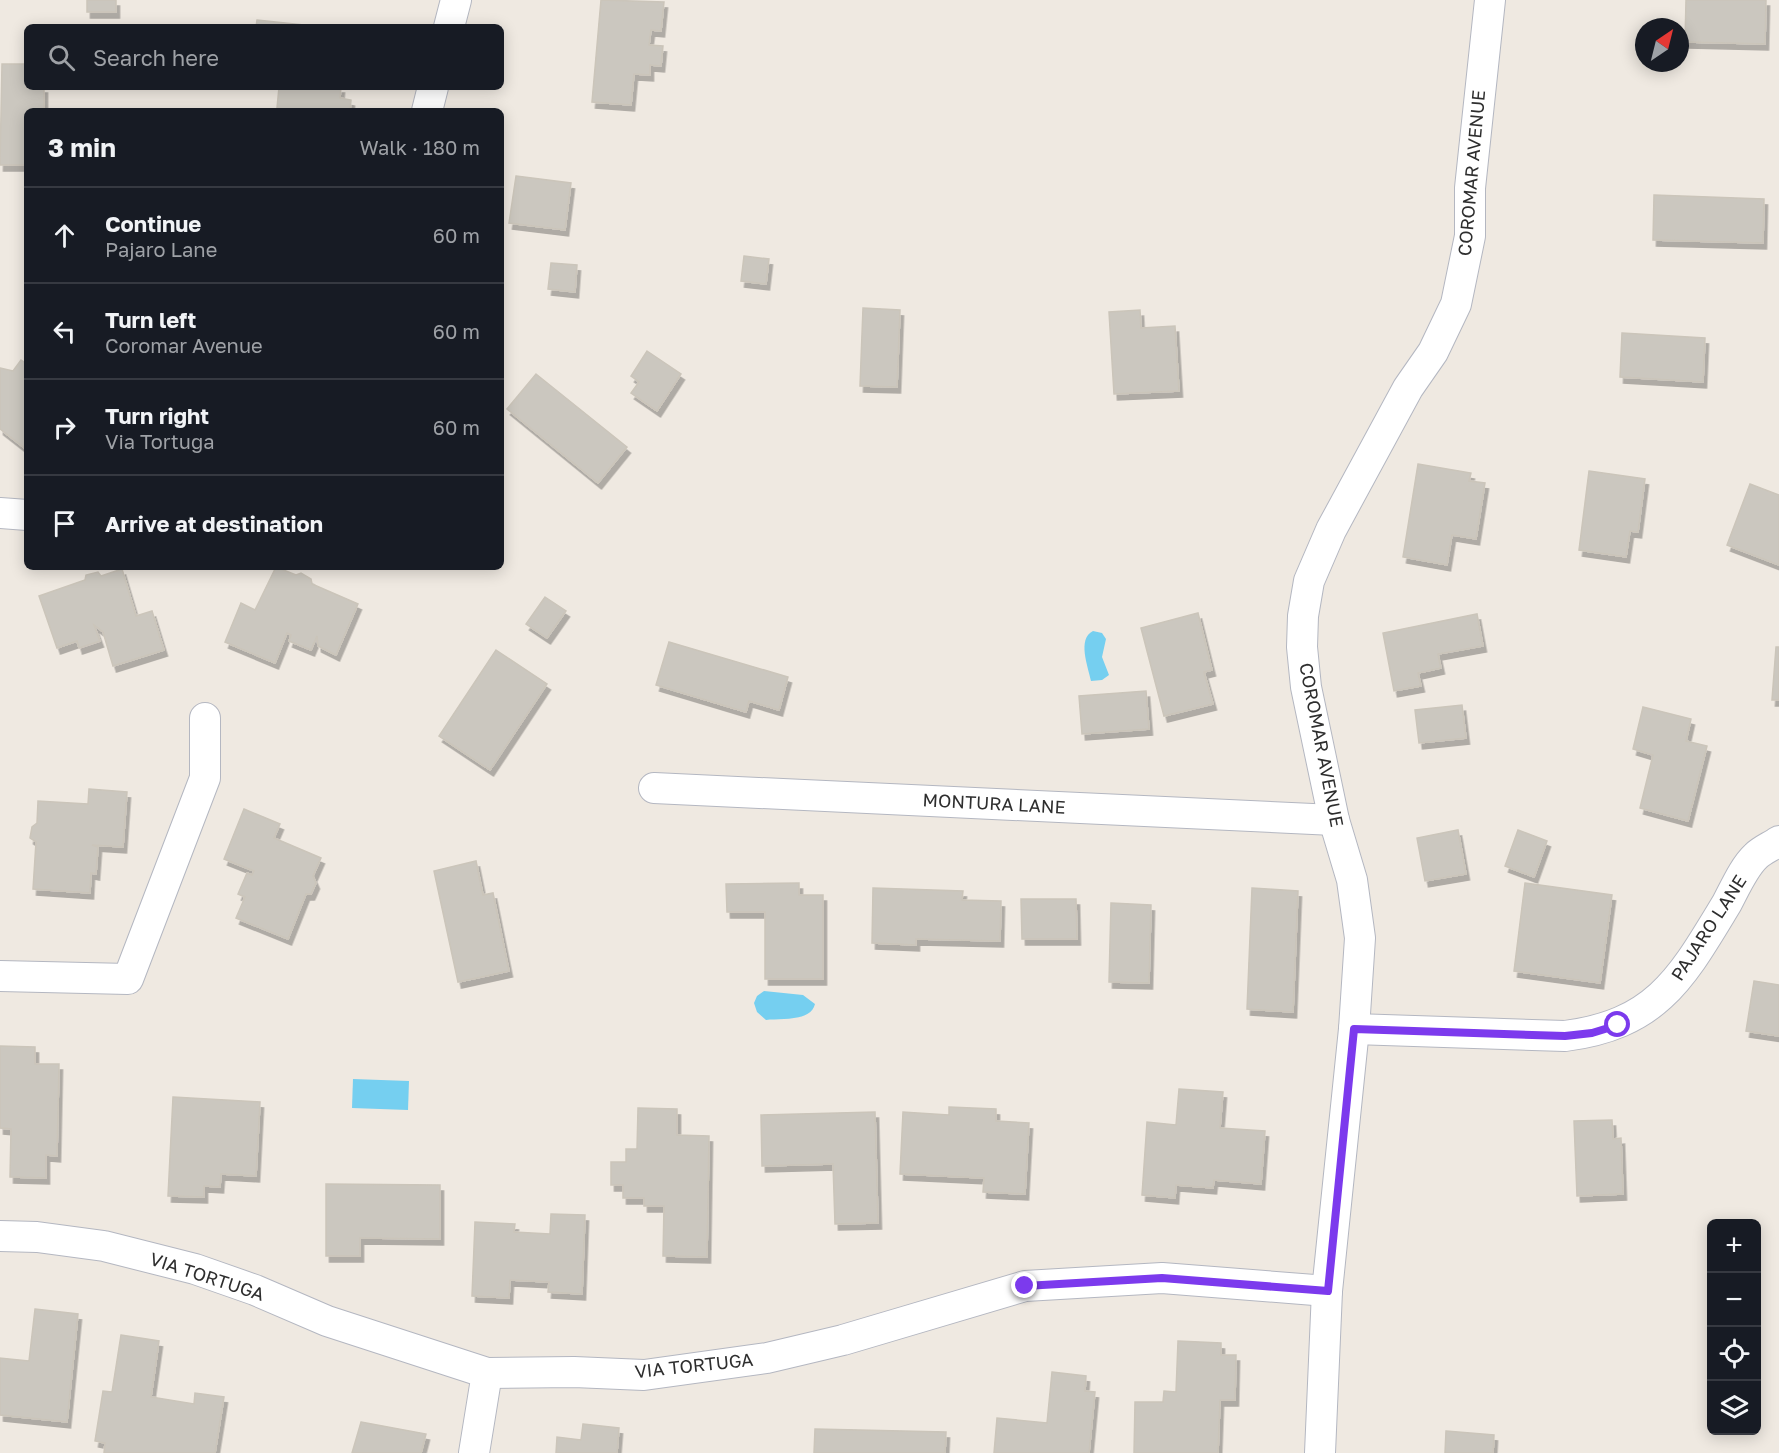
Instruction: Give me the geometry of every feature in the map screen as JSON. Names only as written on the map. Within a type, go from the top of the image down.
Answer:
[{"type":"street","points":[[450,24],[456,0]]},
{"type":"street","name":"COROMAR AVENUE","points":[[1320,1453],[1328,1291],[1354,1029],[1360,939],[1357,909],[1345,851],[1334,820],[1306,687],[1302,647],[1303,616],[1307,592],[1331,530],[1408,388],[1433,352],[1456,304],[1470,236],[1470,188],[1490,0]]},
{"type":"street","points":[[428,108],[432,90]]},
{"type":"street","points":[[0,513],[24,515]]},
{"type":"street","points":[[0,976],[128,979],[205,778],[205,718]]},
{"type":"street","name":"MONTURA LANE","points":[[654,788],[1334,820]]},
{"type":"street","name":"PAJARO LANE","points":[[1354,1029],[1565,1036],[1592,1033],[1618,1025],[1664,995],[1690,964],[1755,856],[1779,841]]},
{"type":"street","name":"VIA TORTUGA","points":[[0,1236],[36,1237],[104,1246],[195,1269],[255,1290],[327,1321],[487,1373],[574,1372],[644,1375],[768,1358],[843,1340],[1025,1286],[1162,1278],[1328,1291]]},
{"type":"street","points":[[474,1453],[487,1373]]},
{"type":"water","points":[[1093,631],[1102,633],[1106,639],[1102,657],[1109,675],[1102,680],[1091,681],[1085,646],[1088,635]]},
{"type":"water","points":[[764,991],[803,995],[815,1004],[808,1014],[802,1016],[766,1020],[757,1012],[754,1003],[757,996]]},
{"type":"water","points":[[353,1079],[409,1081],[408,1110],[352,1108]]},
{"type":"building","points":[[87,0],[116,0],[116,12],[87,12]]},
{"type":"building","points":[[601,0],[664,2],[661,31],[651,30],[649,45],[663,46],[661,66],[650,65],[650,75],[634,74],[631,105],[592,102]]},
{"type":"building","points":[[1686,0],[1766,0],[1765,44],[1689,42],[1689,18],[1686,18]]},
{"type":"building","points":[[257,20],[295,24],[256,24]]},
{"type":"building","points":[[2,64],[24,64],[24,90],[44,90],[44,108],[24,108],[24,165],[0,165]]},
{"type":"building","points":[[279,90],[341,90],[340,98],[351,100],[350,108],[277,108]]},
{"type":"building","points":[[516,176],[571,183],[565,230],[509,223]]},
{"type":"building","points":[[1654,195],[1764,199],[1763,243],[1653,240]]},
{"type":"building","points":[[744,256],[769,259],[766,284],[741,281]]},
{"type":"building","points":[[551,263],[577,265],[575,292],[548,289]]},
{"type":"building","points":[[863,308],[900,310],[897,387],[860,386]]},
{"type":"building","points":[[1140,310],[1141,328],[1175,326],[1179,391],[1114,394],[1109,312]]},
{"type":"building","points":[[1622,333],[1705,338],[1703,382],[1620,377]]},
{"type":"building","points":[[647,351],[681,374],[657,411],[631,393],[639,382],[631,376]]},
{"type":"building","points":[[21,360],[24,362],[24,448],[0,429],[0,368],[13,371]]},
{"type":"building","points":[[536,374],[627,447],[598,483],[507,409]]},
{"type":"building","points":[[1418,464],[1471,473],[1469,481],[1485,483],[1476,539],[1452,535],[1447,565],[1403,557]]},
{"type":"building","points":[[1589,471],[1645,479],[1638,532],[1630,531],[1626,557],[1579,550]]},
{"type":"building","points":[[1750,484],[1779,495],[1779,565],[1727,545]]},
{"type":"building","points":[[122,570],[136,616],[152,611],[164,650],[113,666],[103,632],[94,625],[100,641],[79,648],[77,641],[57,648],[39,596],[85,580],[86,575],[98,572],[101,576]]},
{"type":"building","points":[[275,570],[284,570],[296,575],[301,573],[311,579],[312,584],[358,604],[336,655],[318,646],[317,636],[311,650],[289,641],[291,635],[287,633],[275,663],[225,642],[241,603],[255,610]]},
{"type":"building","points":[[545,597],[566,611],[547,638],[526,624]]},
{"type":"building","points":[[1198,613],[1212,670],[1204,672],[1213,704],[1164,716],[1141,628]]},
{"type":"building","points":[[1477,614],[1483,646],[1438,654],[1441,668],[1418,673],[1421,686],[1394,691],[1383,633]]},
{"type":"building","points":[[669,642],[788,677],[779,710],[749,701],[746,712],[656,685]]},
{"type":"building","points":[[1776,647],[1779,647],[1779,700],[1772,700]]},
{"type":"building","points":[[496,650],[547,684],[490,770],[439,736]]},
{"type":"building","points":[[1146,691],[1149,729],[1082,734],[1079,696]]},
{"type":"building","points":[[1462,705],[1466,738],[1419,743],[1415,710]]},
{"type":"building","points":[[1643,707],[1691,719],[1686,741],[1707,746],[1688,821],[1640,808],[1653,755],[1633,749]]},
{"type":"building","points":[[89,789],[127,792],[123,847],[92,845],[98,847],[96,874],[91,873],[90,893],[33,889],[36,842],[30,838],[32,827],[37,823],[38,801],[88,804]]},
{"type":"building","points":[[244,809],[280,824],[274,838],[321,858],[313,876],[316,883],[311,894],[306,894],[288,939],[236,918],[245,897],[238,894],[247,873],[252,875],[254,871],[224,859]]},
{"type":"building","points":[[1458,830],[1466,874],[1425,881],[1417,838]]},
{"type":"building","points":[[1518,830],[1547,841],[1534,877],[1505,866]]},
{"type":"building","points":[[476,861],[483,895],[493,893],[509,971],[458,982],[434,871]]},
{"type":"building","points":[[799,883],[799,895],[823,895],[823,979],[765,979],[765,912],[727,912],[726,884]]},
{"type":"building","points":[[1525,883],[1612,895],[1600,983],[1514,971]]},
{"type":"building","points":[[873,888],[963,891],[962,900],[1001,901],[1000,941],[916,939],[916,945],[872,943]]},
{"type":"building","points":[[1252,888],[1298,891],[1293,1012],[1247,1009]]},
{"type":"building","points":[[1021,899],[1076,899],[1077,939],[1022,939]]},
{"type":"building","points":[[1111,903],[1151,905],[1149,983],[1109,982]]},
{"type":"building","points":[[1754,981],[1779,985],[1779,1036],[1746,1031]]},
{"type":"building","points":[[0,1046],[35,1047],[35,1064],[59,1064],[57,1156],[46,1155],[46,1178],[10,1177],[11,1129],[0,1128]]},
{"type":"building","points":[[1179,1089],[1223,1092],[1220,1128],[1265,1131],[1261,1184],[1214,1180],[1213,1188],[1176,1185],[1175,1198],[1142,1195],[1147,1122],[1176,1125]]},
{"type":"building","points":[[173,1097],[260,1102],[256,1176],[221,1174],[220,1187],[204,1186],[204,1197],[168,1196]]},
{"type":"building","points":[[949,1107],[996,1109],[996,1121],[1029,1123],[1025,1194],[983,1192],[984,1178],[900,1174],[903,1112],[949,1115]]},
{"type":"building","points":[[638,1108],[677,1109],[677,1135],[709,1136],[707,1257],[663,1256],[664,1206],[644,1206],[644,1198],[623,1198],[623,1185],[611,1185],[611,1162],[626,1162],[626,1149],[637,1149]]},
{"type":"building","points":[[875,1112],[878,1223],[835,1224],[833,1164],[762,1166],[761,1115]]},
{"type":"building","points":[[1612,1120],[1613,1139],[1621,1138],[1623,1194],[1577,1196],[1574,1121]]},
{"type":"building","points":[[326,1184],[440,1185],[440,1239],[360,1238],[360,1256],[326,1256]]},
{"type":"building","points":[[551,1214],[585,1215],[582,1294],[548,1292],[549,1282],[510,1280],[509,1298],[472,1296],[475,1222],[515,1224],[514,1232],[550,1234]]},
{"type":"building","points":[[35,1309],[78,1314],[67,1422],[0,1415],[0,1358],[29,1361]]},
{"type":"building","points":[[121,1335],[159,1341],[151,1397],[194,1404],[195,1393],[224,1397],[215,1453],[104,1453],[105,1443],[95,1441],[103,1391],[112,1392]]},
{"type":"building","points":[[1178,1341],[1221,1343],[1221,1355],[1236,1355],[1235,1400],[1220,1400],[1218,1453],[1134,1453],[1135,1402],[1163,1402],[1164,1391],[1176,1392]]},
{"type":"building","points":[[1052,1372],[1086,1376],[1085,1391],[1095,1392],[1089,1453],[994,1453],[997,1418],[1047,1423]]},
{"type":"building","points":[[361,1422],[426,1434],[421,1453],[352,1453]]},
{"type":"building","points":[[583,1424],[619,1428],[617,1453],[556,1453],[557,1437],[581,1440]]},
{"type":"building","points":[[815,1429],[946,1432],[945,1453],[814,1453]]},
{"type":"building","points":[[1446,1431],[1494,1435],[1493,1453],[1445,1453]]},
{"type":"route","points":[[1025,1286],[1162,1278],[1328,1291],[1354,1029],[1565,1036],[1592,1033],[1618,1025]]}]
